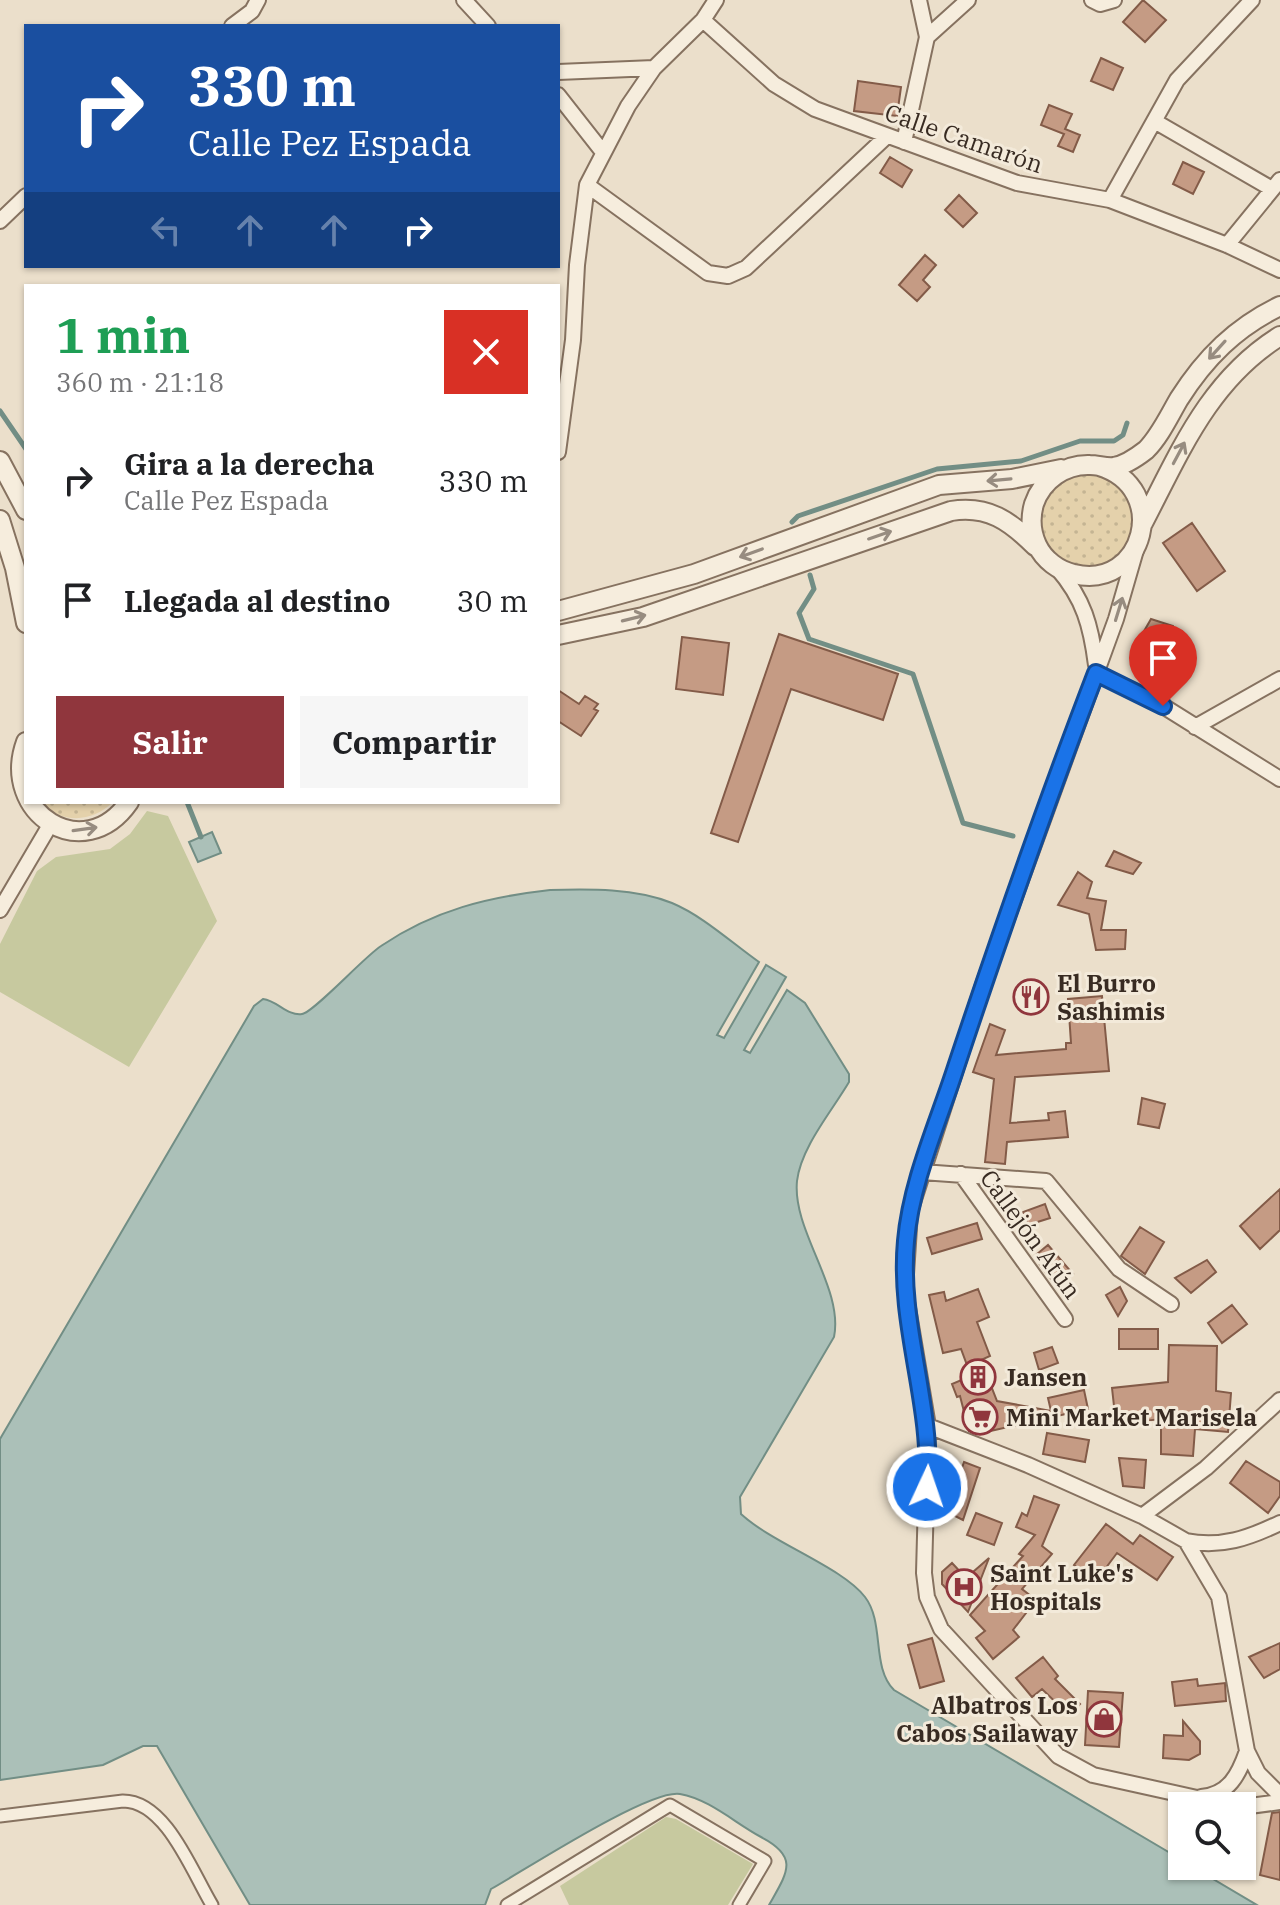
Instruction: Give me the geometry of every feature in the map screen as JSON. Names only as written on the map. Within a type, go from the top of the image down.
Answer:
[{"type":"street","points":[[235,24],[252,11],[258,0]]},
{"type":"street","points":[[464,0],[486,24]]},
{"type":"street","points":[[560,437],[573,340],[577,265],[587,185],[602,151],[654,68],[703,20],[716,0]]},
{"type":"street","points":[[904,142],[927,37],[919,0]]},
{"type":"street","points":[[927,37],[968,0]]},
{"type":"street","points":[[1092,0],[1100,4],[1114,0]]},
{"type":"street","points":[[1110,200],[1177,80],[1252,0]]},
{"type":"street","name":"Calle Camarón","points":[[703,20],[735,52],[795,100],[1017,183],[1110,200],[1227,245],[1280,270]]},
{"type":"street","points":[[560,72],[654,68]]},
{"type":"street","points":[[560,98],[602,151]]},
{"type":"street","points":[[1156,122],[1276,184],[1227,245]]},
{"type":"street","points":[[587,185],[708,273],[728,276],[746,268],[887,136]]},
{"type":"street","points":[[0,221],[24,198]]},
{"type":"street","points":[[560,610],[694,574],[939,485],[1002,480],[1076,466],[1118,466],[1146,450],[1195,375],[1226,339],[1280,306]]},
{"type":"street","points":[[1172,1792],[1108,1779],[1066,1762],[1047,1747],[948,1639],[935,1620],[925,1586],[923,1545],[928,1426],[907,1313],[904,1264],[910,1212],[922,1172],[984,982],[1096,673],[1143,523],[1213,395],[1259,349],[1280,336]]},
{"type":"street","points":[[0,461],[24,506]]},
{"type":"street","points":[[1076,466],[1052,478],[1036,499],[1032,516],[1033,534],[1050,561],[1085,576],[1107,572],[1125,561],[1138,543]]},
{"type":"street","points":[[1099,466],[1121,476],[1133,488],[1140,503],[1143,523]]},
{"type":"street","points":[[560,635],[643,617],[951,511],[977,509],[997,515],[1013,526],[1072,584],[1091,621],[1096,673]]},
{"type":"street","points":[[0,520],[15,568],[24,613]]},
{"type":"street","points":[[1096,673],[1163,706],[1280,779]]},
{"type":"street","points":[[1195,727],[1280,679]]},
{"type":"street","points":[[24,748],[18,765],[20,789],[24,797]]},
{"type":"street","points":[[28,804],[50,825],[71,831],[93,829],[113,820],[127,804]]},
{"type":"street","points":[[0,910],[50,825]]},
{"type":"street","name":"Callejón Atún","points":[[922,1172],[1046,1181],[1119,1269],[1171,1304]]},
{"type":"street","name":"Callejón Atún","points":[[961,1174],[1065,1319]]},
{"type":"street","points":[[1142,1516],[1176,1494],[1280,1400]]},
{"type":"street","points":[[928,1426],[1028,1465],[1142,1516],[1186,1541],[1221,1545],[1280,1523]]},
{"type":"street","points":[[1186,1541],[1219,1597],[1247,1751],[1258,1773],[1280,1795]]},
{"type":"street","points":[[1220,1792],[1238,1775],[1247,1751]]},
{"type":"street","points":[[0,1816],[123,1801],[140,1803],[160,1816],[212,1905]]},
{"type":"street","points":[[1256,1805],[1280,1802]]},
{"type":"street","points":[[514,1904],[670,1805],[765,1861],[739,1905]]},
{"type":"green space","points":[[147,811],[168,816],[217,921],[129,1067],[0,992],[0,944],[37,871],[56,857],[110,849],[130,834]]},
{"type":"green space","points":[[666,1817],[676,1819],[753,1864],[728,1905],[569,1905],[560,1886]]},
{"type":"sand","points":[[1088,473],[1106,477],[1121,487],[1131,502],[1135,520],[1131,538],[1121,553],[1106,563],[1088,567],[1070,563],[1055,553],[1045,538],[1041,520],[1045,502],[1055,487],[1070,477]]},
{"type":"sand","points":[[43,804],[111,804],[96,814],[77,818],[49,809]]},
{"type":"shaded area","points":[[212,832],[221,853],[198,862],[189,842]]},
{"type":"shaded area","points":[[550,890],[596,890],[643,894],[672,903],[695,915],[759,962],[717,1035],[724,1038],[766,965],[786,977],[744,1050],[750,1053],[787,990],[805,1003],[849,1074],[849,1082],[804,1155],[797,1181],[802,1220],[832,1299],[834,1337],[740,1497],[741,1514],[770,1535],[840,1575],[865,1597],[875,1619],[883,1669],[894,1690],[1168,1852],[1168,1880],[1215,1880],[1257,1905],[769,1905],[785,1875],[785,1859],[781,1852],[712,1806],[680,1794],[642,1804],[587,1832],[491,1889],[485,1905],[250,1905],[157,1746],[143,1746],[103,1765],[0,1780],[0,1439],[254,1006],[263,999],[292,1013],[302,1014],[381,946],[401,934],[441,914],[505,897]]},
{"type":"building","points":[[1143,0],[1166,20],[1145,42],[1123,22]]},
{"type":"building","points":[[1101,58],[1123,68],[1113,90],[1091,81]]},
{"type":"building","points":[[858,81],[901,87],[897,116],[854,111]]},
{"type":"building","points":[[1049,105],[1072,114],[1065,129],[1080,135],[1073,152],[1058,146],[1064,134],[1041,125]]},
{"type":"building","points":[[890,157],[912,170],[902,187],[880,173]]},
{"type":"building","points":[[1183,162],[1204,172],[1193,194],[1173,184]]},
{"type":"building","points":[[959,195],[977,213],[963,227],[945,210]]},
{"type":"building","points":[[925,255],[936,265],[923,280],[930,287],[917,301],[899,285]]},
{"type":"building","points":[[1192,523],[1225,571],[1197,591],[1163,543]]},
{"type":"building","points":[[1151,619],[1173,626],[1180,653],[1178,666],[1165,673],[1153,667],[1161,653],[1139,640]]},
{"type":"building","points":[[779,634],[898,674],[883,720],[791,689],[738,842],[711,833]]},
{"type":"building","points":[[682,637],[729,643],[723,695],[676,689]]},
{"type":"building","points":[[560,691],[579,704],[585,696],[598,704],[594,709],[598,711],[581,736],[560,722]]},
{"type":"building","points":[[1114,851],[1141,863],[1133,874],[1106,866]]},
{"type":"building","points":[[1078,872],[1092,882],[1087,898],[1106,901],[1101,930],[1126,930],[1125,949],[1096,950],[1089,914],[1058,905]]},
{"type":"building","points":[[1102,996],[1109,1071],[1015,1077],[1010,1123],[1049,1120],[1048,1113],[1065,1111],[1068,1137],[1007,1142],[1005,1164],[985,1162],[994,1079],[973,1072],[990,1024],[1005,1030],[996,1055],[1066,1049],[1066,1043],[1071,1043],[1068,999]]},
{"type":"building","points":[[1142,1098],[1165,1104],[1159,1128],[1138,1124]]},
{"type":"building","points":[[1280,1189],[1280,1230],[1260,1249],[1240,1226]]},
{"type":"building","points":[[1045,1204],[1050,1218],[1028,1225],[1023,1212]]},
{"type":"building","points":[[977,1223],[982,1239],[932,1254],[927,1238]]},
{"type":"building","points":[[1140,1227],[1164,1242],[1145,1274],[1121,1256]]},
{"type":"building","points":[[1048,1245],[1073,1274],[1058,1287],[1040,1265],[1044,1262],[1037,1254]]},
{"type":"building","points":[[1207,1260],[1216,1272],[1191,1293],[1175,1278]]},
{"type":"building","points":[[1120,1287],[1127,1301],[1118,1316],[1106,1295]]},
{"type":"building","points":[[978,1289],[989,1317],[977,1322],[990,1356],[981,1360],[997,1401],[1051,1411],[1048,1398],[1084,1390],[1088,1409],[986,1432],[985,1428],[969,1431],[960,1396],[957,1397],[952,1384],[971,1376],[961,1349],[943,1353],[929,1295],[944,1292],[946,1301]]},
{"type":"building","points":[[1232,1305],[1247,1324],[1222,1343],[1208,1323]]},
{"type":"building","points":[[1119,1329],[1158,1329],[1158,1349],[1119,1349]]},
{"type":"building","points":[[1169,1345],[1217,1346],[1216,1391],[1231,1393],[1228,1432],[1195,1429],[1193,1456],[1161,1454],[1161,1419],[1116,1424],[1112,1388],[1168,1382]]},
{"type":"building","points":[[1052,1347],[1058,1363],[1039,1370],[1034,1353]]},
{"type":"building","points":[[1047,1433],[1089,1440],[1085,1462],[1043,1454]]},
{"type":"building","points":[[1119,1458],[1146,1460],[1144,1488],[1123,1486]]},
{"type":"building","points":[[1246,1461],[1280,1482],[1280,1496],[1268,1513],[1230,1483]]},
{"type":"building","points":[[964,1462],[980,1468],[963,1520],[947,1512]]},
{"type":"building","points":[[1034,1496],[1059,1505],[1042,1546],[1052,1554],[1022,1589],[1036,1600],[1013,1630],[1019,1637],[993,1659],[976,1638],[985,1631],[970,1615],[1023,1556],[1019,1554],[1035,1535],[1016,1527],[1022,1513],[1027,1516]]},
{"type":"building","points":[[976,1513],[1002,1523],[994,1545],[967,1535]]},
{"type":"building","points":[[1106,1524],[1133,1544],[1140,1535],[1173,1557],[1157,1580],[1117,1553],[1096,1581],[1074,1565]]},
{"type":"building","name":"Saint Luke's Hospitals","points":[[989,1558],[968,1612],[942,1584],[942,1572],[952,1563],[966,1578]]},
{"type":"building","points":[[932,1638],[944,1681],[920,1688],[908,1645]]},
{"type":"building","points":[[1280,1643],[1280,1669],[1264,1678],[1249,1657]]},
{"type":"building","points":[[1043,1657],[1058,1676],[1055,1679],[1080,1704],[1069,1715],[1042,1689],[1032,1697],[1016,1678]]},
{"type":"building","points":[[1197,1679],[1198,1686],[1225,1683],[1226,1701],[1175,1706],[1172,1682]]},
{"type":"building","name":"Albatros Los Cabos Sailaway","points":[[1088,1691],[1123,1693],[1119,1747],[1085,1745]]},
{"type":"building","points":[[1183,1721],[1200,1741],[1200,1754],[1189,1760],[1163,1758],[1164,1735],[1183,1736]]},
{"type":"building","points":[[1280,1812],[1280,1880],[1260,1875],[1272,1813]]},
{"type":"waterway","points":[[0,411],[24,446]]},
{"type":"waterway","points":[[792,522],[798,516],[937,469],[1021,461],[1080,441],[1114,441],[1123,435],[1127,423]]},
{"type":"waterway","points":[[810,575],[814,589],[799,613],[809,639],[913,674],[963,823],[1013,836]]},
{"type":"waterway","points":[[188,804],[201,837]]},
{"type":"place","name":"El Burro Sashimis","points":[[1031,997]]},
{"type":"place","name":"Jansen","points":[[978,1377]]},
{"type":"place","name":"Mini Market Marisela","points":[[980,1417]]},
{"type":"place","name":"Saint Luke's Hospitals","points":[[964,1587]]},
{"type":"place","name":"Albatros Los Cabos Sailaway","points":[[1104,1719]]},
{"type":"route","points":[[927,1487],[928,1426],[905,1290],[906,1237],[915,1192],[984,982],[1096,673],[1163,706]]}]
